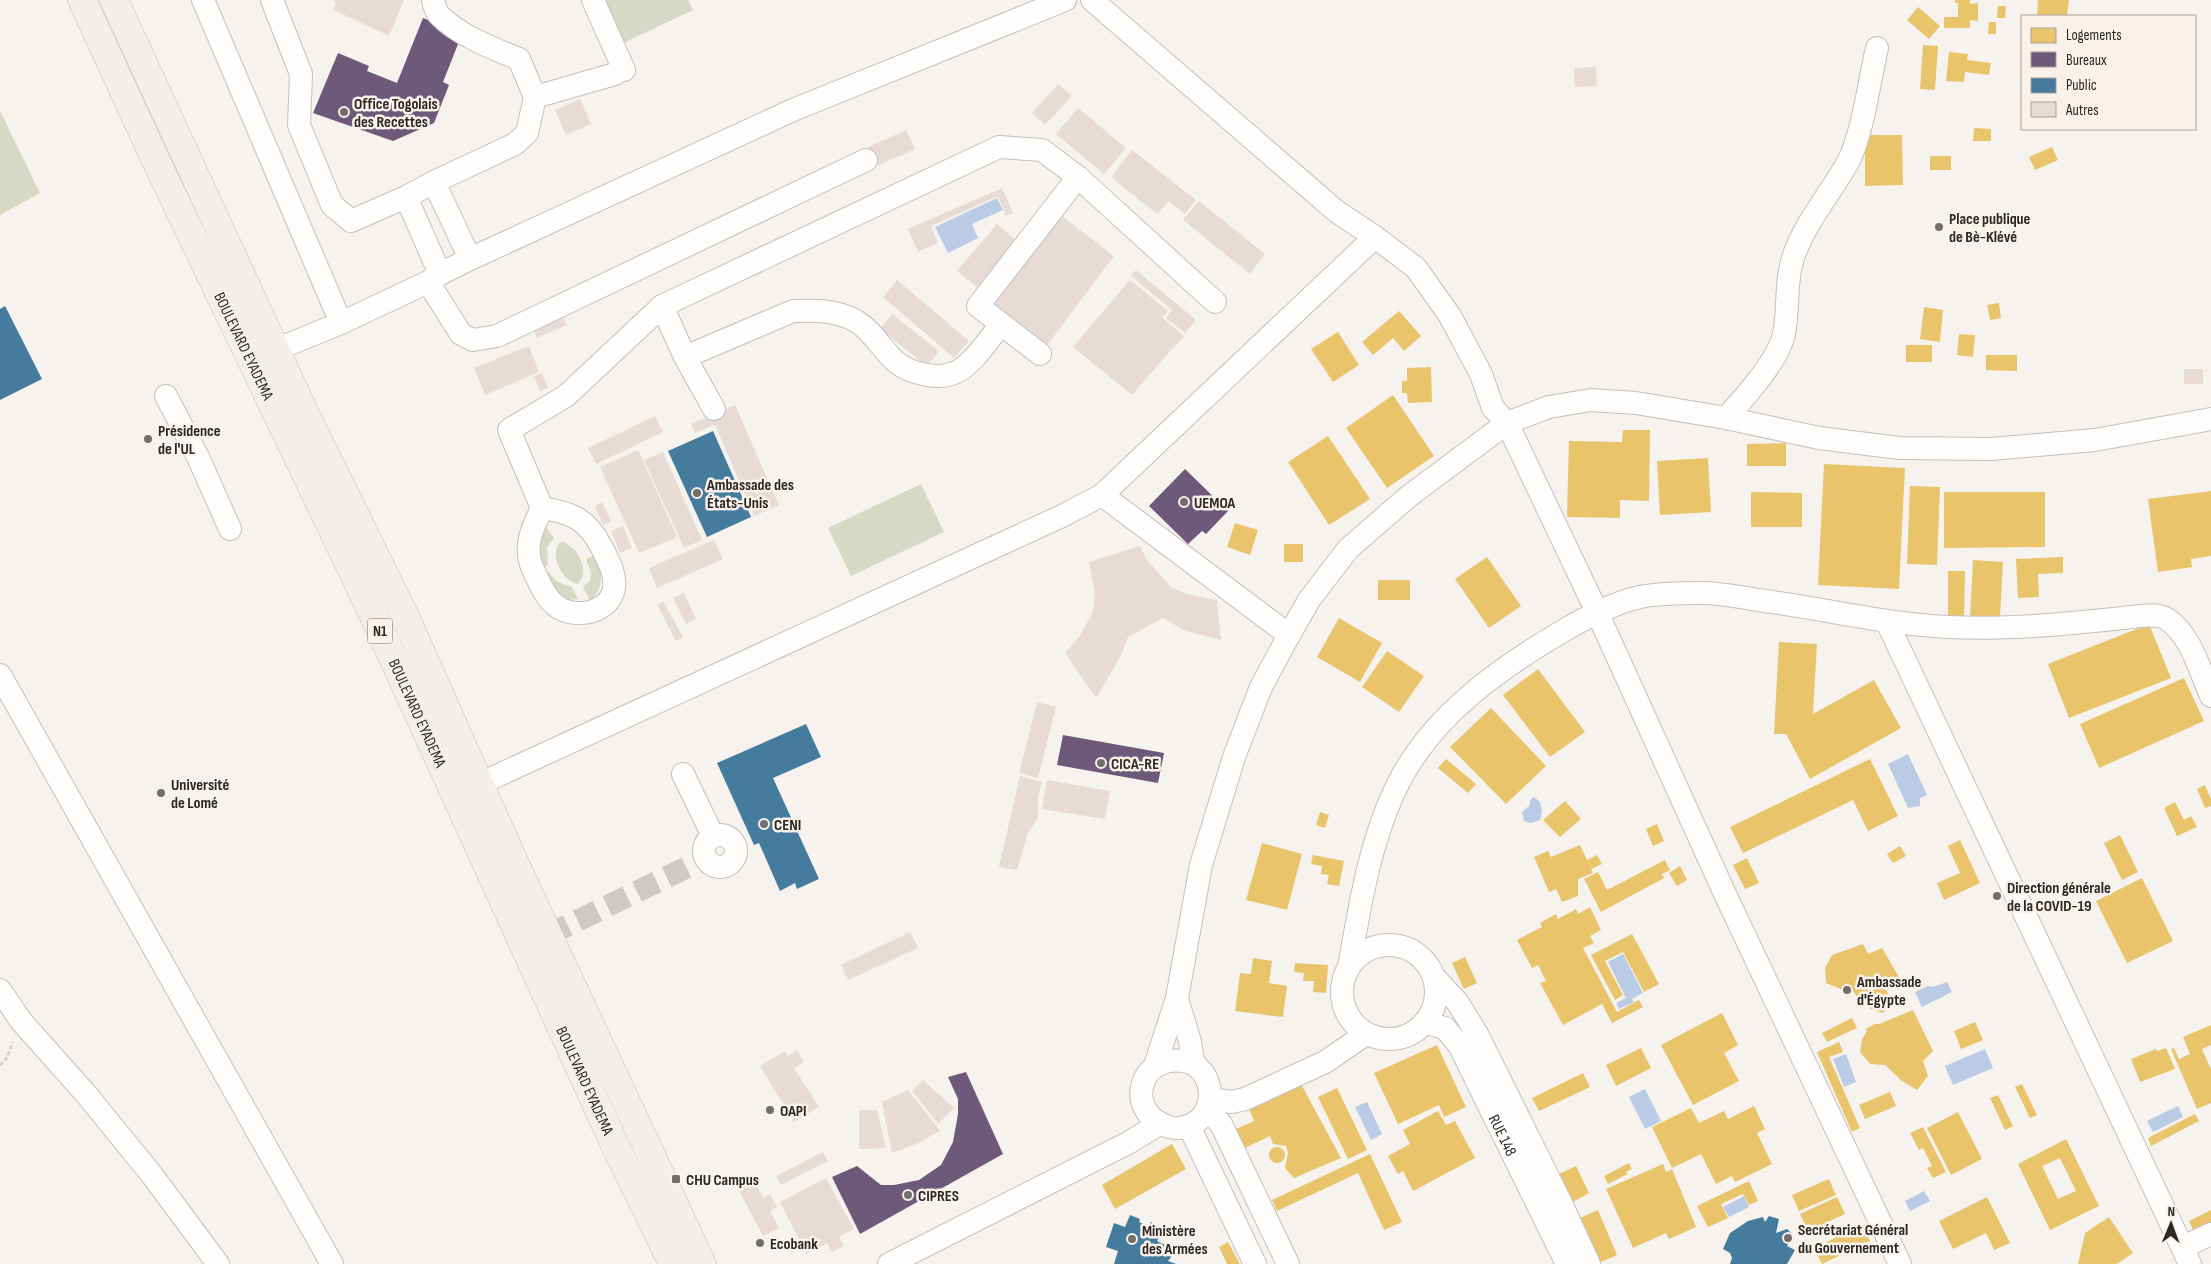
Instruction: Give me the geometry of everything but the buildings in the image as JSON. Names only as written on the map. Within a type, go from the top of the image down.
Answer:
[{"type":"highway","name":"BOULEVARD EYADEMA","points":[[82,0],[160,170],[372,612],[467,789],[523,882],[702,1264]]},
{"type":"highway","name":"BOULEVARD EYADEMA","points":[[114,0],[275,350],[404,614],[467,789],[614,1143],[672,1264]]},
{"type":"street","points":[[202,0],[341,323]]},
{"type":"street","points":[[272,0],[301,74],[299,126],[332,205],[351,221],[406,197],[515,144],[527,133],[535,97],[519,59],[486,46],[452,24],[438,14],[433,0]]},
{"type":"street","points":[[535,97],[619,72],[594,0]]},
{"type":"street","points":[[248,353],[275,350],[341,323],[470,259],[793,110],[1065,0]]},
{"type":"street","points":[[1092,0],[1336,211],[1416,268],[1450,316],[1481,374],[1493,408],[1507,423],[1597,612],[1725,894],[1900,1264]]},
{"type":"street","points":[[1726,418],[1750,391],[1772,358],[1784,335],[1789,279],[1794,255],[1824,200],[1848,163],[1857,142],[1877,48]]},
{"type":"street","points":[[542,508],[564,511],[583,521],[595,534],[612,568],[614,588],[606,604],[591,613],[576,614],[556,606],[544,591],[532,569],[528,556],[529,542],[542,508],[509,430],[566,396],[662,306],[999,148],[1042,150],[1078,177],[1215,302]]},
{"type":"street","points":[[406,197],[434,278],[461,334],[473,340],[497,336],[866,160]]},
{"type":"street","points":[[1040,354],[978,306],[1078,177]]},
{"type":"street","points":[[434,182],[470,259]]},
{"type":"street","points":[[467,789],[1062,516],[1102,495],[1375,237]]},
{"type":"street","points":[[662,306],[685,357],[714,409]]},
{"type":"street","points":[[685,357],[793,310],[812,310],[836,312],[854,320],[868,329],[896,362],[924,374],[939,376],[954,373],[966,366],[1002,324]]},
{"type":"street","points":[[166,396],[198,457],[230,529]]},
{"type":"street","points":[[1155,1066],[1177,998],[1201,865],[1234,756],[1261,687],[1289,634],[1309,600],[1348,549],[1409,496],[1507,423],[1549,407],[1591,400],[1636,403],[1726,418],[1820,438],[1900,448],[1991,449],[2096,440],[2211,419]]},
{"type":"street","points":[[1102,495],[1289,634]]},
{"type":"street","points":[[1349,967],[1357,956],[1368,949],[1382,945],[1408,948],[1420,955],[1429,965],[1434,977],[1437,993],[1434,1009],[1426,1023],[1410,1034],[1392,1039],[1379,1038],[1366,1034],[1348,1016],[1343,1004],[1342,991],[1344,979],[1349,967],[1364,887],[1378,834],[1399,782],[1424,743],[1460,704],[1500,672],[1548,640],[1597,612],[1641,597],[1706,593],[1775,602],[1887,622],[1949,627],[2026,627],[2139,616],[2164,616],[2182,631],[2211,696]]},
{"type":"street","points":[[1887,622],[2187,1256],[2211,1234]]},
{"type":"street","points":[[0,675],[332,1264]]},
{"type":"street","points":[[683,774],[713,836]]},
{"type":"street","points":[[1434,977],[1458,1003],[1477,1034],[1561,1203],[1589,1264]]},
{"type":"street","points":[[0,990],[22,1021],[86,1094],[152,1175],[218,1264]]},
{"type":"street","points":[[1177,998],[1196,1065]]},
{"type":"street","name":"RUE 148","points":[[1426,1023],[1445,1028],[1459,1046],[1567,1264]]},
{"type":"street","points":[[1209,1104],[1245,1099],[1325,1062],[1366,1034]]},
{"type":"street","points":[[1168,1060],[1182,1060],[1196,1065],[1205,1074],[1210,1086],[1209,1104],[1199,1119],[1190,1126],[1174,1129],[1159,1124],[1144,1107],[1141,1096],[1142,1085],[1147,1075],[1155,1066],[1168,1060]]},
{"type":"street","points":[[1209,1104],[1221,1124],[1288,1264]]},
{"type":"street","points":[[889,1264],[1128,1143],[1159,1124]]},
{"type":"street","points":[[1190,1126],[1255,1264]]},
{"type":"green space","points":[[599,0],[688,0],[693,10],[619,45]]},
{"type":"green space","points":[[0,111],[40,193],[0,215]]},
{"type":"green space","points":[[921,484],[944,532],[851,576],[828,528]]},
{"type":"green space","points":[[545,526],[554,538],[547,547],[548,565],[540,568],[535,550]]},
{"type":"green space","points":[[563,542],[574,549],[581,560],[583,572],[578,584],[567,578],[559,568],[556,555],[559,543]]},
{"type":"green space","points":[[596,555],[600,567],[601,580],[598,591],[590,601],[583,587],[590,581],[591,573],[586,559]]},
{"type":"green space","points":[[549,572],[556,581],[572,587],[578,599],[565,600],[540,578]]},
{"type":"water","points":[[997,198],[1003,210],[972,224],[978,238],[948,253],[935,227]]},
{"type":"water","points":[[1908,754],[1927,795],[1920,798],[1920,806],[1908,808],[1888,764]]},
{"type":"water","points":[[1534,797],[1540,802],[1542,811],[1540,820],[1531,823],[1524,821],[1522,812],[1530,805],[1530,800]]},
{"type":"water","points":[[1623,954],[1643,993],[1632,999],[1634,1002],[1619,1009],[1616,1003],[1626,998],[1608,962]]},
{"type":"water","points":[[1947,982],[1952,992],[1922,1007],[1915,992],[1928,986],[1933,987]]},
{"type":"water","points":[[1985,1049],[1993,1068],[1953,1085],[1945,1066]]},
{"type":"water","points":[[1846,1054],[1856,1082],[1844,1087],[1833,1059]]},
{"type":"water","points":[[1645,1089],[1661,1121],[1645,1129],[1629,1097]]},
{"type":"water","points":[[1367,1102],[1382,1134],[1371,1140],[1355,1107]]},
{"type":"water","points":[[2178,1106],[2183,1117],[2153,1132],[2147,1121]]},
{"type":"water","points":[[1924,1191],[1930,1201],[1910,1211],[1905,1201]]},
{"type":"water","points":[[1744,1196],[1749,1207],[1729,1217],[1723,1207]]},
{"type":"tunnel","points":[[548,935],[706,858]]},
{"type":"place","name":"Office Togolais des Recettes","points":[[344,112]]},
{"type":"place","name":"Place publique de Bè-Klévé","points":[[1939,227]]},
{"type":"place","name":"Présidence de l'UL","points":[[148,439]]},
{"type":"place","name":"Ambassade des États-Unis","points":[[697,493]]},
{"type":"place","name":"UEMOA","points":[[1184,502]]},
{"type":"place","name":"CICA-RE","points":[[1101,763]]},
{"type":"place","name":"Université de Lomé","points":[[161,793]]},
{"type":"place","name":"CENI","points":[[764,824]]},
{"type":"place","name":"Direction générale de la COVID-19","points":[[1997,896]]},
{"type":"place","name":"Ambassade d'Égypte","points":[[1847,990]]},
{"type":"place","name":"OAPI","points":[[770,1110]]},
{"type":"place","name":"CHU Campus","points":[[676,1179]]},
{"type":"place","name":"CIPRES","points":[[908,1195]]},
{"type":"place","name":"Secrétariat Général du Gouvernement","points":[[1788,1238]]},
{"type":"place","name":"Ministère des Armées","points":[[1132,1239]]},
{"type":"place","name":"Ecobank","points":[[760,1243]]}]
